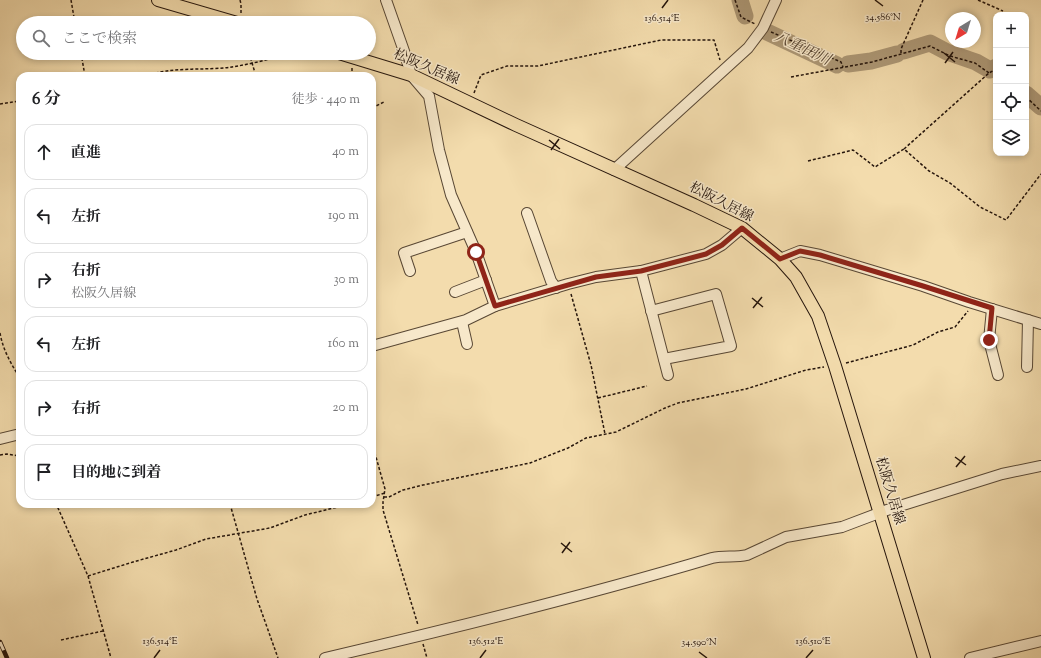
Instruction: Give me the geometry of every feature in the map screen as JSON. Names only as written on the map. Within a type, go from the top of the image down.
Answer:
[{"type":"main road","points":[[158,0],[222,16]]},
{"type":"main road","name":"松阪久居線","points":[[362,60],[411,75],[470,104],[694,205],[742,228],[780,259],[796,277],[818,316],[835,366],[924,658]]},
{"type":"street","points":[[386,0],[411,75],[429,96],[439,150],[451,195],[467,232],[495,306]]},
{"type":"street","points":[[614,170],[748,48],[763,28],[776,0]]},
{"type":"street","points":[[527,213],[551,281],[556,288]]},
{"type":"street","points":[[376,345],[462,322],[495,306],[568,284],[596,277],[641,271],[706,254],[722,245],[742,228]]},
{"type":"street","points":[[410,270],[404,253],[467,232]]},
{"type":"street","points":[[780,259],[800,251],[820,255],[1041,324]]},
{"type":"street","points":[[641,271],[668,375]]},
{"type":"street","points":[[455,292],[486,280]]},
{"type":"street","points":[[651,310],[716,294],[731,346],[664,359]]},
{"type":"street","points":[[992,308],[989,340],[998,375]]},
{"type":"street","points":[[1027,367],[1028,320]]},
{"type":"street","points":[[462,322],[467,344]]},
{"type":"street","points":[[0,438],[16,435]]},
{"type":"street","points":[[325,658],[421,636],[581,595],[712,558],[721,556],[747,555],[786,537],[842,527],[880,512],[1002,474],[1041,466]]},
{"type":"street","points":[[970,658],[1041,641]]},
{"type":"path","points":[[71,0],[74,16]]},
{"type":"path","points":[[239,16],[241,4],[240,0]]},
{"type":"path","points":[[735,0],[741,18],[841,62],[843,67]]},
{"type":"path","points":[[901,54],[901,49],[923,0]]},
{"type":"path","points":[[978,0],[1002,11]]},
{"type":"path","points":[[470,104],[481,74],[507,66],[538,66],[661,40],[714,40],[723,72]]},
{"type":"path","points":[[791,77],[872,62],[930,46],[950,56],[975,63],[989,73]]},
{"type":"path","points":[[82,60],[84,72]]},
{"type":"path","points":[[251,60],[255,72]]},
{"type":"path","points":[[166,72],[187,69],[232,67],[263,60]]},
{"type":"path","points":[[808,161],[853,150],[875,167],[904,149],[993,71]]},
{"type":"path","points":[[1029,100],[1041,112]]},
{"type":"path","points":[[0,104],[16,102]]},
{"type":"path","points":[[376,106],[384,102]]},
{"type":"path","points":[[904,149],[929,171],[950,183],[980,207],[1006,220],[1041,174]]},
{"type":"path","points":[[568,284],[591,365],[605,434]]},
{"type":"path","points":[[384,497],[389,497],[403,490],[423,485],[530,462],[568,448],[586,438],[616,432],[678,403],[746,389],[806,370],[835,366],[913,345],[938,332],[955,327],[975,303]]},
{"type":"path","points":[[0,333],[9,361],[16,372]]},
{"type":"path","points":[[598,398],[647,386]]},
{"type":"path","points":[[0,455],[16,455]]},
{"type":"path","points":[[376,455],[385,493],[383,510],[427,658]]},
{"type":"path","points":[[376,496],[385,493]]},
{"type":"path","points":[[58,508],[88,576],[111,658]]},
{"type":"path","points":[[231,508],[257,599],[278,658]]},
{"type":"path","points":[[88,576],[206,540],[270,528],[305,515],[334,508]]},
{"type":"path","points":[[60,640],[103,631]]},
{"type":"waterway","name":"八重田川","points":[[740,0],[745,16]]},
{"type":"waterway","name":"八重田川","points":[[767,32],[837,65]]},
{"type":"waterway","name":"八重田川","points":[[904,51],[930,43],[947,52],[976,62],[990,70],[993,68]]},
{"type":"waterway","name":"八重田川","points":[[848,64],[871,61],[897,54]]},
{"type":"waterway","name":"八重田川","points":[[1029,97],[1041,107]]},
{"type":"railway","points":[[0,642],[7,658]]},
{"type":"route","points":[[476,252],[495,306],[596,277],[641,271],[684,261],[706,254],[722,245],[742,228],[780,259],[800,251],[820,255],[992,308],[989,340]]}]
